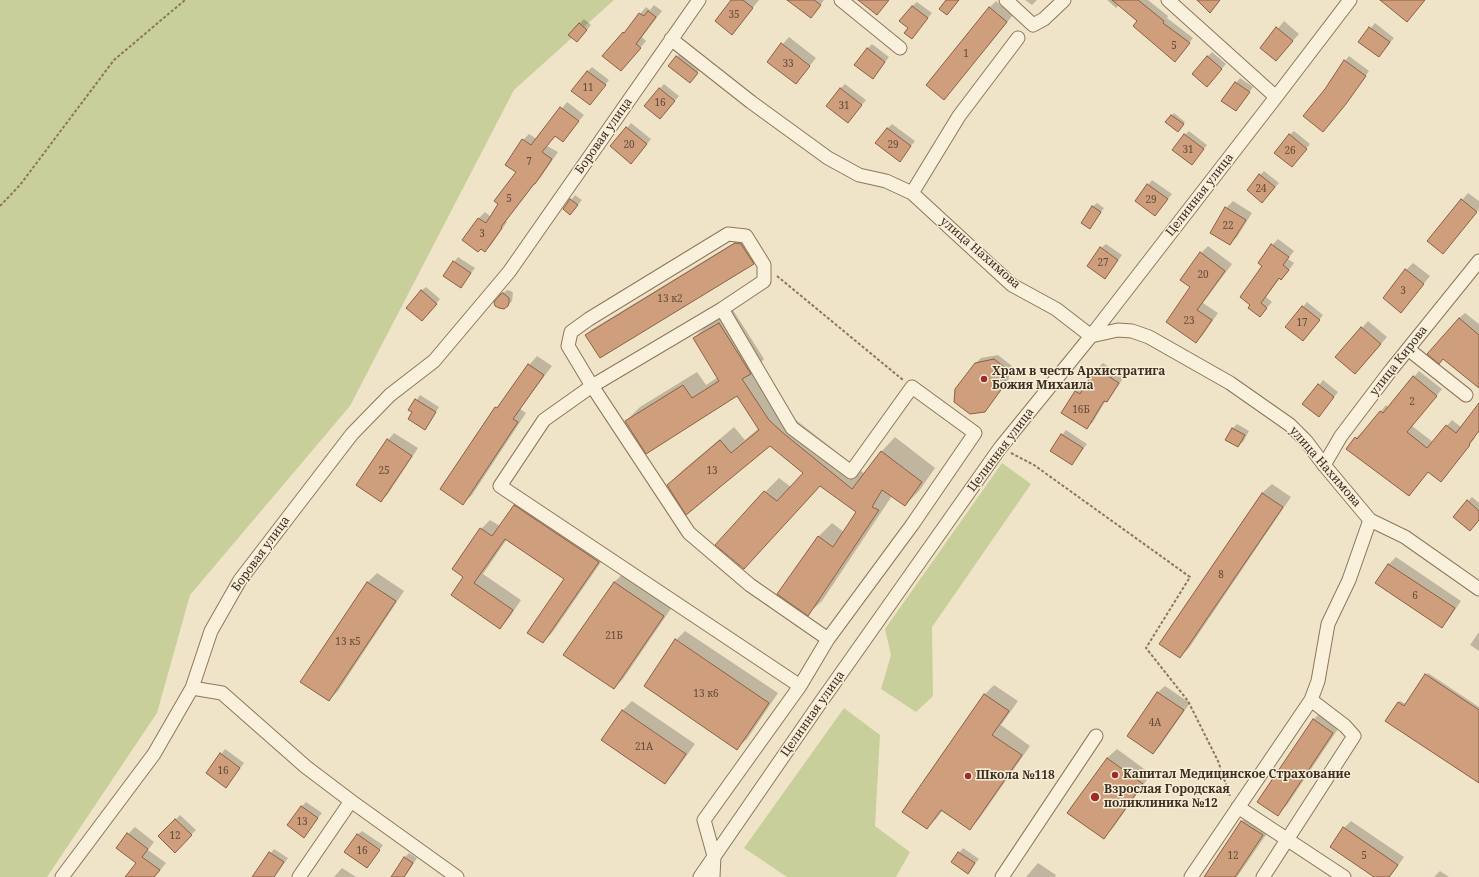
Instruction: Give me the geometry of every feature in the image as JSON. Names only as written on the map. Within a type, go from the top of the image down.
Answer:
[{"type":"street","name":"Боровая улица","points":[[62,877],[154,754],[192,688],[211,631],[240,580],[352,434],[390,395],[434,361],[509,272],[699,0]]},
{"type":"street","points":[[841,0],[900,48]]},
{"type":"street","points":[[1006,0],[1033,25],[1044,19],[1064,0]]},
{"type":"street","points":[[1168,0],[1276,97]]},
{"type":"street","name":"Целинная улица","points":[[700,877],[818,706],[1000,448],[1091,336],[1350,0]]},
{"type":"street","points":[[912,193],[959,116],[1018,38]]},
{"type":"street","name":"улица Нахимова","points":[[671,39],[751,102],[828,158],[859,175],[886,181],[912,193],[1012,284],[1056,309],[1091,336],[1118,330],[1132,331],[1149,337],[1230,382],[1290,425],[1306,441],[1370,520],[1405,537],[1479,589]]},
{"type":"street","points":[[800,686],[500,486],[544,420],[592,386],[722,309],[764,281],[764,265],[746,236],[728,234],[589,319],[571,332],[568,346],[592,386],[689,533],[750,585],[828,639]]},
{"type":"street","name":"улица Кирова","points":[[1324,465],[1341,436],[1408,349],[1479,261]]},
{"type":"street","points":[[713,877],[714,856],[704,820],[800,686],[828,639],[912,525],[975,433],[912,387],[852,472],[792,428],[722,309]]},
{"type":"street","points":[[1408,349],[1466,395]]},
{"type":"street","points":[[1191,877],[1311,700],[1318,680],[1328,624],[1348,580],[1370,520]]},
{"type":"street","points":[[192,688],[222,693],[306,767],[457,877]]},
{"type":"street","points":[[1263,877],[1354,736],[1345,726],[1311,700]]},
{"type":"street","points":[[1002,877],[1096,736]]},
{"type":"street","points":[[299,877],[351,801]]},
{"type":"street","points":[[1238,807],[1344,877]]},
{"type":"path","points":[[0,206],[20,185],[114,60],[185,0]]},
{"type":"path","points":[[764,265],[912,387]]},
{"type":"path","points":[[1000,448],[1034,465],[1190,577],[1146,648],[1188,701],[1218,761],[1230,796],[1238,807]]},
{"type":"green space","points":[[0,0],[614,0],[514,90],[350,406],[190,595],[157,713],[47,877],[0,877]]},
{"type":"green space","points":[[1002,463],[1031,484],[932,627],[933,696],[916,712],[881,689],[891,655],[885,629]]},
{"type":"green space","points":[[844,708],[880,735],[875,826],[910,852],[896,877],[787,877],[744,848]]},
{"type":"building","points":[[731,0],[743,0],[753,8],[732,35],[715,21]]},
{"type":"building","points":[[787,0],[814,0],[821,5],[811,18]]},
{"type":"building","points":[[858,0],[889,0],[877,15]]},
{"type":"building","points":[[946,0],[959,0],[947,15],[939,9]]},
{"type":"building","points":[[1112,0],[1138,0],[1164,21],[1163,23],[1190,43],[1175,62],[1133,26],[1137,21]]},
{"type":"building","points":[[1197,0],[1220,0],[1210,13]]},
{"type":"building","points":[[1380,0],[1425,0],[1407,22]]},
{"type":"building","points":[[912,6],[928,18],[912,39],[904,33],[908,28],[899,21]]},
{"type":"building","points":[[989,7],[1007,22],[944,100],[926,85]]},
{"type":"building","points":[[648,11],[656,17],[636,44],[641,48],[621,71],[602,56],[623,32],[624,33],[639,13],[644,16]]},
{"type":"building","points":[[579,23],[587,30],[577,42],[568,35]]},
{"type":"building","points":[[1276,27],[1293,41],[1276,61],[1260,48]]},
{"type":"building","points":[[1369,27],[1390,42],[1379,57],[1358,42]]},
{"type":"building","points":[[781,43],[810,66],[796,84],[767,62]]},
{"type":"building","points":[[867,48],[885,62],[873,79],[854,65]]},
{"type":"building","points":[[676,56],[698,73],[690,83],[668,66]]},
{"type":"building","points":[[1207,56],[1222,69],[1207,87],[1192,74]]},
{"type":"building","points":[[1344,60],[1366,76],[1323,132],[1303,116],[1325,89]]},
{"type":"building","points":[[587,71],[606,85],[590,105],[571,91]]},
{"type":"building","points":[[1235,82],[1250,92],[1236,111],[1221,101]]},
{"type":"building","points":[[659,88],[675,101],[660,119],[644,106]]},
{"type":"building","points":[[840,88],[862,105],[848,123],[826,106]]},
{"type":"building","points":[[560,107],[579,121],[563,142],[555,136],[542,152],[552,159],[535,184],[501,227],[502,228],[485,252],[481,249],[478,252],[462,240],[478,218],[486,223],[498,204],[494,201],[516,172],[505,165],[522,139],[531,145]]},
{"type":"building","points":[[1171,115],[1184,124],[1178,132],[1165,122]]},
{"type":"building","points":[[626,127],[647,144],[631,164],[610,146]]},
{"type":"building","points":[[887,128],[911,146],[900,162],[875,143]]},
{"type":"building","points":[[1184,134],[1204,149],[1192,165],[1172,150]]},
{"type":"building","points":[[1289,134],[1307,149],[1292,167],[1274,153]]},
{"type":"building","points":[[1259,174],[1275,187],[1262,203],[1247,190]]},
{"type":"building","points":[[1147,184],[1168,199],[1155,216],[1135,201]]},
{"type":"building","points":[[570,199],[578,205],[570,215],[563,209]]},
{"type":"building","points":[[1461,199],[1477,212],[1443,254],[1427,241]]},
{"type":"building","points":[[1092,206],[1101,212],[1090,229],[1081,223]]},
{"type":"building","points":[[1225,207],[1246,220],[1230,245],[1210,233]]},
{"type":"building","points":[[735,243],[741,244],[754,264],[600,358],[585,335]]},
{"type":"building","points":[[1271,244],[1289,257],[1283,265],[1289,270],[1281,280],[1279,278],[1261,303],[1267,308],[1260,317],[1248,308],[1250,305],[1240,297],[1262,266],[1258,263]]},
{"type":"building","points":[[1100,247],[1118,260],[1105,279],[1087,266]]},
{"type":"building","points":[[1200,252],[1225,271],[1197,310],[1212,320],[1196,343],[1166,322],[1190,287],[1180,280]]},
{"type":"building","points":[[453,261],[471,273],[461,288],[443,276]]},
{"type":"building","points":[[1405,269],[1424,284],[1401,313],[1383,298]]},
{"type":"building","points":[[421,290],[437,304],[422,321],[406,308]]},
{"type":"building","points":[[503,293],[509,298],[508,306],[504,309],[495,306],[494,302]]},
{"type":"building","points":[[1302,306],[1320,320],[1303,341],[1285,327]]},
{"type":"building","points":[[1459,318],[1479,335],[1479,388],[1443,359],[1439,364],[1427,354]]},
{"type":"building","points":[[719,323],[751,374],[742,379],[769,420],[852,489],[881,451],[922,482],[905,506],[882,490],[872,507],[879,510],[808,616],[777,594],[818,536],[833,547],[856,512],[820,486],[744,569],[715,545],[764,491],[777,501],[803,473],[770,446],[686,515],[667,485],[720,440],[731,453],[759,430],[737,396],[646,454],[625,421],[683,385],[692,398],[719,381],[693,338]]},
{"type":"building","points":[[1361,327],[1381,344],[1355,374],[1335,357]]},
{"type":"building","name":"Храм в честь Архистратига Божия Михаила","points":[[994,359],[1008,370],[1003,387],[985,412],[970,414],[954,402],[955,389],[975,363]]},
{"type":"building","points":[[528,364],[544,375],[513,419],[518,422],[463,505],[440,489],[495,407],[497,408]]},
{"type":"building","points":[[1096,368],[1119,383],[1107,402],[1104,401],[1087,429],[1061,413],[1075,391],[1080,394]]},
{"type":"building","points":[[1413,376],[1437,396],[1407,432],[1427,448],[1446,425],[1456,433],[1479,403],[1479,431],[1441,482],[1428,472],[1409,496],[1346,449],[1355,437],[1357,439],[1380,411],[1383,413]]},
{"type":"building","points":[[1318,384],[1334,397],[1319,417],[1302,404]]},
{"type":"building","points":[[415,399],[436,412],[425,430],[408,419],[412,412],[408,410]]},
{"type":"building","points":[[1232,428],[1245,435],[1238,447],[1225,440]]},
{"type":"building","points":[[1061,434],[1083,448],[1072,465],[1050,451]]},
{"type":"building","points":[[387,439],[412,456],[381,502],[356,485]]},
{"type":"building","points":[[1262,493],[1283,507],[1180,658],[1159,644]]},
{"type":"building","points":[[1467,500],[1479,511],[1479,520],[1470,531],[1453,517]]},
{"type":"building","points":[[514,505],[599,562],[543,643],[527,633],[564,579],[505,539],[474,583],[513,610],[500,629],[451,595],[463,577],[452,569],[480,528],[492,536]]},
{"type":"building","points":[[1388,564],[1455,608],[1442,628],[1375,583]]},
{"type":"building","points":[[367,582],[396,601],[329,701],[300,682]]},
{"type":"building","points":[[614,582],[664,616],[614,689],[563,655]]},
{"type":"building","points":[[675,639],[769,703],[737,750],[644,686]]},
{"type":"building","points":[[1425,674],[1479,710],[1479,783],[1385,721],[1398,702],[1404,706]]},
{"type":"building","points":[[1157,692],[1184,710],[1153,754],[1127,736]]},
{"type":"building","name":"Школа №118","points":[[984,694],[1009,711],[992,735],[1022,755],[970,830],[941,810],[927,829],[902,812]]},
{"type":"building","points":[[622,710],[686,754],[665,784],[601,740]]},
{"type":"building","points":[[1313,719],[1333,733],[1278,816],[1257,802]]},
{"type":"building","points":[[220,753],[240,768],[226,788],[206,773]]},
{"type":"building","name":"Взрослая Городская поликлиника №12","points":[[1107,758],[1143,784],[1104,839],[1067,813]]},
{"type":"building","points":[[301,806],[318,818],[304,838],[287,825]]},
{"type":"building","points":[[175,819],[192,835],[175,853],[158,836]]},
{"type":"building","points":[[1241,821],[1263,835],[1235,877],[1204,877]]},
{"type":"building","points":[[1343,827],[1398,865],[1389,877],[1374,877],[1330,847]]},
{"type":"building","points":[[127,833],[148,849],[142,857],[160,870],[154,877],[125,877],[136,863],[116,848]]},
{"type":"building","points":[[357,834],[380,850],[367,868],[344,852]]},
{"type":"building","points":[[269,852],[284,862],[274,877],[252,877]]},
{"type":"building","points":[[958,852],[975,863],[968,874],[951,862]]},
{"type":"building","points":[[404,857],[413,863],[404,877],[391,877]]},
{"type":"place","name":"Храм в честь Архистратига Божия Михаила","points":[[984,379]]},
{"type":"place","name":"Капитал Медицинское Страхование","points":[[1115,775]]},
{"type":"place","name":"Школа №118","points":[[968,776]]},
{"type":"place","name":"Взрослая Городская поликлиника №12","points":[[1095,797]]}]
